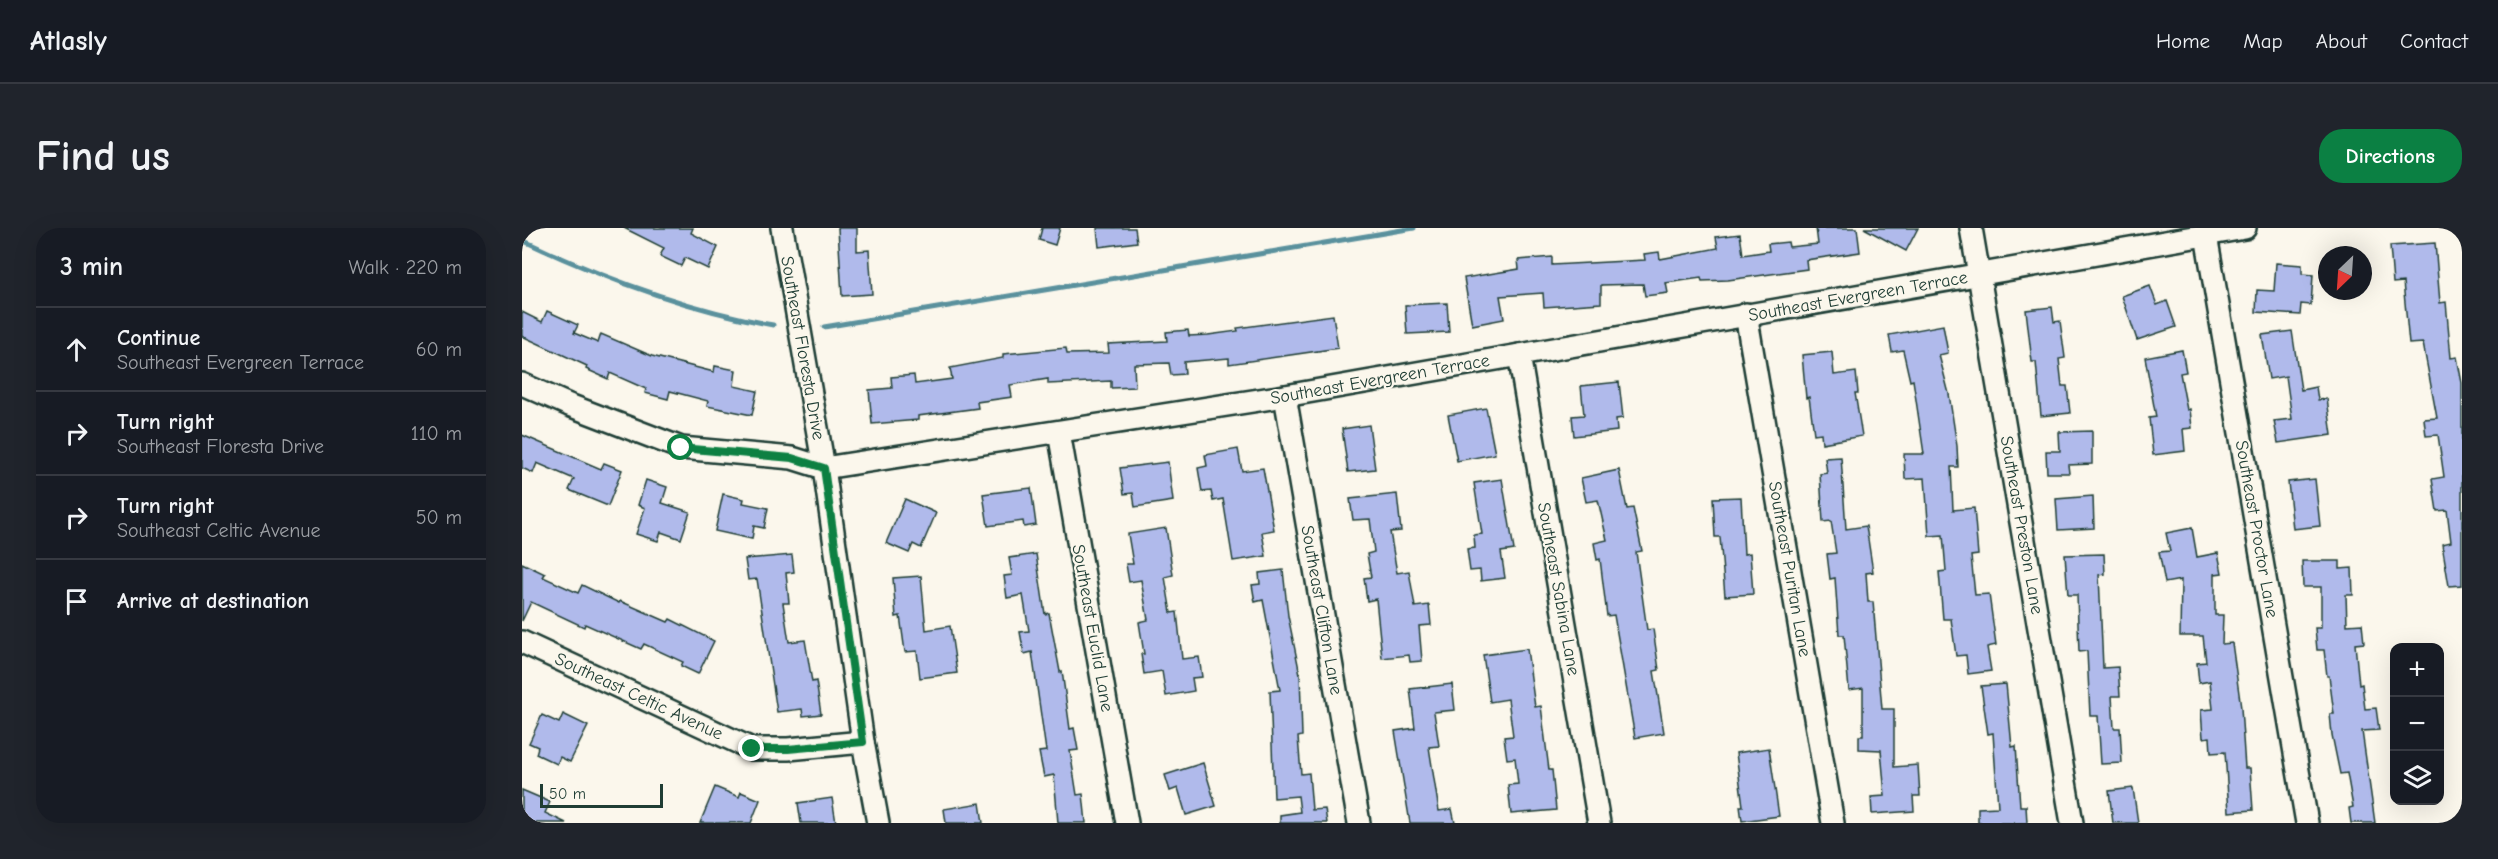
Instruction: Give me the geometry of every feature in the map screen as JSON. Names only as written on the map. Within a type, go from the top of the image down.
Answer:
[{"type":"street","name":"Southeast Floresta Drive","points":[[782,228],[824,468],[863,742],[878,823]]},
{"type":"street","name":"Southeast Preston Lane","points":[[1971,228],[2072,823]]},
{"type":"street","name":"Southeast Evergreen Terrace","points":[[522,384],[569,405],[681,448],[792,458],[824,468],[1285,396],[2246,228]]},
{"type":"street","name":"Southeast Proctor Lane","points":[[2206,235],[2307,823]]},
{"type":"street","name":"Southeast Puritan Lane","points":[[1746,314],[1833,823]]},
{"type":"street","name":"Southeast Sabina Lane","points":[[1519,355],[1599,823]]},
{"type":"street","name":"Southeast Clifton Lane","points":[[1285,396],[1359,823]]},
{"type":"street","name":"Southeast Euclid Lane","points":[[1059,432],[1127,823]]},
{"type":"street","name":"Southeast Celtic Avenue","points":[[522,642],[752,749],[788,749],[863,742]]},
{"type":"building","points":[[624,228],[693,228],[691,233],[718,247],[708,269],[685,258],[681,266],[660,256],[664,248]]},
{"type":"building","points":[[838,228],[857,228],[857,251],[869,250],[872,294],[842,296]]},
{"type":"building","points":[[1042,228],[1060,228],[1055,245],[1039,240]]},
{"type":"building","points":[[1097,228],[1135,228],[1137,242],[1099,247]]},
{"type":"building","points":[[1816,228],[1857,228],[1860,252],[1806,260],[1807,269],[1728,280],[1702,281],[1701,278],[1666,283],[1668,293],[1645,296],[1643,284],[1601,285],[1601,303],[1544,307],[1543,293],[1500,296],[1504,319],[1472,325],[1464,278],[1519,269],[1518,260],[1552,257],[1552,265],[1645,260],[1644,254],[1659,252],[1660,259],[1718,248],[1716,237],[1740,234],[1743,255],[1769,251],[1768,244],[1788,242],[1789,247],[1818,244]]},
{"type":"building","points":[[1864,228],[1918,228],[1906,251]]},
{"type":"building","points":[[2435,243],[2440,303],[2446,302],[2451,358],[2457,357],[2462,383],[2462,585],[2449,586],[2442,544],[2451,542],[2447,510],[2437,511],[2432,479],[2444,477],[2438,435],[2426,436],[2424,419],[2437,418],[2423,343],[2409,344],[2403,282],[2393,283],[2390,246]]},
{"type":"building","points":[[2276,263],[2302,265],[2302,274],[2313,275],[2311,305],[2301,304],[2300,315],[2256,312],[2257,290],[2274,291]]},
{"type":"building","points":[[2150,286],[2157,305],[2167,301],[2176,327],[2137,340],[2122,296]]},
{"type":"building","points":[[1447,303],[1449,332],[1407,334],[1405,305]]},
{"type":"building","points":[[2052,307],[2054,322],[2060,321],[2065,358],[2059,359],[2062,386],[2067,386],[2070,413],[2041,416],[2036,362],[2032,362],[2026,310]]},
{"type":"building","points":[[547,311],[578,325],[574,333],[598,343],[601,334],[652,356],[714,372],[715,366],[736,370],[734,386],[757,391],[752,415],[707,406],[708,401],[670,391],[668,399],[645,393],[646,389],[610,373],[608,379],[586,369],[587,366],[522,336],[522,312],[542,322]]},
{"type":"building","points":[[1333,315],[1338,348],[1229,364],[1229,358],[1184,362],[1185,374],[1171,375],[1169,363],[1134,364],[1135,387],[1111,388],[1111,381],[1048,384],[1048,379],[1010,385],[1012,397],[977,402],[978,408],[918,416],[918,420],[872,424],[869,390],[892,388],[891,377],[914,375],[915,384],[952,379],[950,368],[1003,358],[1003,354],[1066,348],[1067,354],[1109,353],[1108,344],[1167,341],[1166,332],[1188,330],[1189,336],[1208,335],[1238,331],[1237,328]]},
{"type":"building","points":[[1943,325],[1948,353],[1939,355],[1949,394],[1957,446],[1958,467],[1951,467],[1953,510],[1974,508],[1978,555],[1971,556],[1975,595],[1989,594],[1996,645],[1987,647],[1991,671],[1968,674],[1966,655],[1956,656],[1951,619],[1943,619],[1939,572],[1946,571],[1943,535],[1929,536],[1925,478],[1905,479],[1904,454],[1924,454],[1913,380],[1910,381],[1903,350],[1892,352],[1889,335]]},
{"type":"building","points":[[2292,331],[2301,390],[2316,387],[2318,400],[2327,399],[2332,435],[2278,443],[2274,421],[2292,419],[2286,376],[2269,379],[2262,335]]},
{"type":"building","points":[[2182,350],[2186,372],[2180,373],[2187,410],[2190,409],[2192,428],[2183,429],[2185,451],[2153,455],[2149,418],[2156,417],[2145,357]]},
{"type":"building","points":[[1832,352],[1834,375],[1856,372],[1858,393],[1855,393],[1862,436],[1822,443],[1821,433],[1814,434],[1809,397],[1806,398],[1802,355]]},
{"type":"building","points":[[1619,382],[1623,418],[1616,419],[1617,431],[1574,436],[1572,416],[1584,415],[1581,386]]},
{"type":"building","points":[[1486,408],[1495,454],[1457,461],[1448,415]]},
{"type":"building","points":[[1369,425],[1375,469],[1348,472],[1342,429]]},
{"type":"building","points":[[2092,431],[2092,464],[2068,465],[2069,473],[2047,473],[2046,451],[2060,451],[2059,432]]},
{"type":"building","points":[[522,435],[601,469],[604,463],[622,470],[608,506],[569,490],[574,479],[537,463],[533,473],[522,468]]},
{"type":"building","points":[[1238,449],[1242,471],[1263,468],[1274,530],[1262,532],[1266,556],[1233,561],[1223,499],[1213,501],[1211,491],[1202,492],[1198,468],[1207,466],[1205,455]]},
{"type":"building","points":[[1841,457],[1846,529],[1866,526],[1873,572],[1866,573],[1868,602],[1873,602],[1882,709],[1894,709],[1894,767],[1918,765],[1920,796],[1913,796],[1914,811],[1872,814],[1871,797],[1885,796],[1881,750],[1859,749],[1859,736],[1863,736],[1863,688],[1849,690],[1844,635],[1839,635],[1835,578],[1830,579],[1827,554],[1836,553],[1831,521],[1823,522],[1820,474],[1827,473],[1825,458]]},
{"type":"building","points":[[1168,462],[1173,501],[1135,507],[1133,493],[1124,494],[1120,468]]},
{"type":"building","points":[[1619,470],[1627,509],[1633,508],[1642,551],[1636,552],[1647,630],[1653,629],[1659,670],[1654,671],[1664,733],[1635,738],[1614,615],[1607,616],[1600,559],[1597,560],[1594,543],[1607,540],[1598,500],[1586,502],[1581,478]]},
{"type":"building","points":[[1502,479],[1514,550],[1501,552],[1505,578],[1481,581],[1480,570],[1470,571],[1467,549],[1475,548],[1474,535],[1482,534],[1474,483]]},
{"type":"building","points":[[2315,479],[2320,526],[2293,529],[2288,482]]},
{"type":"building","points":[[646,480],[667,487],[662,503],[690,512],[681,539],[661,532],[658,541],[636,534],[645,508],[638,505]]},
{"type":"building","points":[[1031,488],[1036,525],[1024,527],[1023,521],[988,526],[983,494]]},
{"type":"building","points":[[723,494],[744,499],[743,503],[768,508],[764,528],[754,526],[752,539],[715,531]]},
{"type":"building","points":[[1397,494],[1401,531],[1390,532],[1397,573],[1409,571],[1415,607],[1429,605],[1431,625],[1419,626],[1422,661],[1410,662],[1409,655],[1382,658],[1376,599],[1367,601],[1364,578],[1371,577],[1367,554],[1374,552],[1370,519],[1353,520],[1350,499]]},
{"type":"building","points":[[2093,496],[2094,528],[2058,530],[2056,499]]},
{"type":"building","points":[[1741,497],[1744,554],[1750,553],[1753,594],[1725,596],[1720,537],[1715,537],[1713,498]]},
{"type":"building","points":[[905,499],[936,513],[921,548],[913,544],[909,553],[886,543]]},
{"type":"building","points":[[1166,528],[1173,575],[1165,577],[1171,613],[1177,612],[1182,659],[1199,657],[1202,677],[1192,678],[1194,691],[1166,696],[1162,671],[1144,674],[1141,654],[1144,654],[1139,622],[1148,620],[1141,580],[1129,582],[1126,564],[1133,564],[1128,534]]},
{"type":"building","points":[[2192,528],[2197,557],[2218,553],[2222,573],[2215,574],[2215,615],[2223,615],[2222,644],[2232,643],[2241,708],[2245,768],[2250,768],[2253,810],[2229,812],[2225,752],[2211,753],[2210,737],[2203,738],[2201,710],[2213,709],[2210,681],[2199,683],[2197,663],[2206,662],[2203,636],[2180,636],[2181,580],[2165,583],[2159,552],[2170,551],[2166,533]]},
{"type":"building","points":[[1036,554],[1045,614],[1049,613],[1060,672],[1062,671],[1070,729],[1074,728],[1078,750],[1070,751],[1077,795],[1083,794],[1086,823],[1058,823],[1054,775],[1044,777],[1039,752],[1046,751],[1032,652],[1024,654],[1020,632],[1029,631],[1023,595],[1007,598],[1004,576],[1012,575],[1009,558]]},
{"type":"building","points":[[2104,554],[2105,574],[2099,575],[2103,668],[2118,667],[2120,696],[2112,696],[2114,728],[2120,728],[2122,763],[2101,764],[2098,716],[2090,716],[2087,651],[2079,652],[2077,595],[2068,595],[2065,555]]},
{"type":"building","points":[[792,555],[794,572],[786,573],[789,603],[783,603],[789,642],[805,640],[812,682],[816,681],[821,714],[803,716],[802,709],[777,712],[757,579],[748,580],[745,559]]},
{"type":"building","points":[[2302,561],[2340,561],[2340,569],[2352,568],[2353,595],[2346,595],[2347,625],[2362,624],[2364,643],[2355,644],[2359,685],[2362,684],[2365,709],[2376,708],[2379,730],[2362,731],[2375,823],[2351,823],[2349,808],[2353,807],[2347,773],[2340,774],[2332,735],[2330,714],[2334,714],[2324,650],[2317,650],[2315,628],[2321,628],[2321,587],[2303,587]]},
{"type":"building","points":[[522,563],[545,574],[543,577],[578,593],[582,585],[619,603],[620,601],[668,622],[670,619],[714,641],[698,674],[681,666],[683,662],[644,644],[641,649],[585,624],[584,627],[531,602],[522,621]]},
{"type":"building","points":[[1283,570],[1288,616],[1300,674],[1302,736],[1298,737],[1301,774],[1309,773],[1312,810],[1325,809],[1327,823],[1280,823],[1280,815],[1300,812],[1298,796],[1274,798],[1270,691],[1280,690],[1263,600],[1255,602],[1252,585],[1260,584],[1259,573]]},
{"type":"building","points":[[921,576],[926,630],[950,626],[957,673],[920,678],[917,651],[905,652],[900,616],[896,617],[893,578]]},
{"type":"building","points":[[1527,649],[1535,707],[1541,706],[1556,810],[1511,814],[1508,785],[1518,784],[1515,758],[1507,759],[1504,737],[1513,736],[1508,699],[1490,702],[1483,655]]},
{"type":"building","points":[[1452,684],[1455,710],[1434,712],[1439,746],[1429,747],[1439,811],[1452,809],[1455,823],[1410,823],[1395,731],[1415,728],[1410,689]]},
{"type":"building","points":[[2006,684],[2012,747],[2016,746],[2020,806],[2026,806],[2027,823],[1978,823],[1978,808],[1998,807],[1993,733],[1988,734],[1981,686]]},
{"type":"building","points":[[563,714],[588,726],[570,762],[560,757],[557,764],[536,754],[538,747],[529,743],[542,715],[559,723]]},
{"type":"building","points":[[1769,748],[1779,816],[1742,821],[1740,806],[1743,806],[1736,753]]},
{"type":"building","points":[[1203,763],[1216,806],[1186,815],[1178,788],[1170,791],[1165,775]]},
{"type":"building","points":[[715,787],[739,797],[741,792],[760,800],[751,823],[700,823]]},
{"type":"building","points":[[2133,788],[2138,823],[2113,823],[2109,791]]},
{"type":"building","points":[[522,790],[550,802],[545,813],[566,823],[522,823]]},
{"type":"building","points":[[832,798],[836,823],[801,823],[798,803]]},
{"type":"building","points":[[980,803],[983,823],[946,823],[944,809]]},
{"type":"waterway","points":[[824,327],[1414,228]]},
{"type":"waterway","points":[[522,240],[645,291],[708,310],[773,325]]},
{"type":"route","points":[[681,448],[792,458],[824,468],[863,742],[788,749],[752,749]]}]
